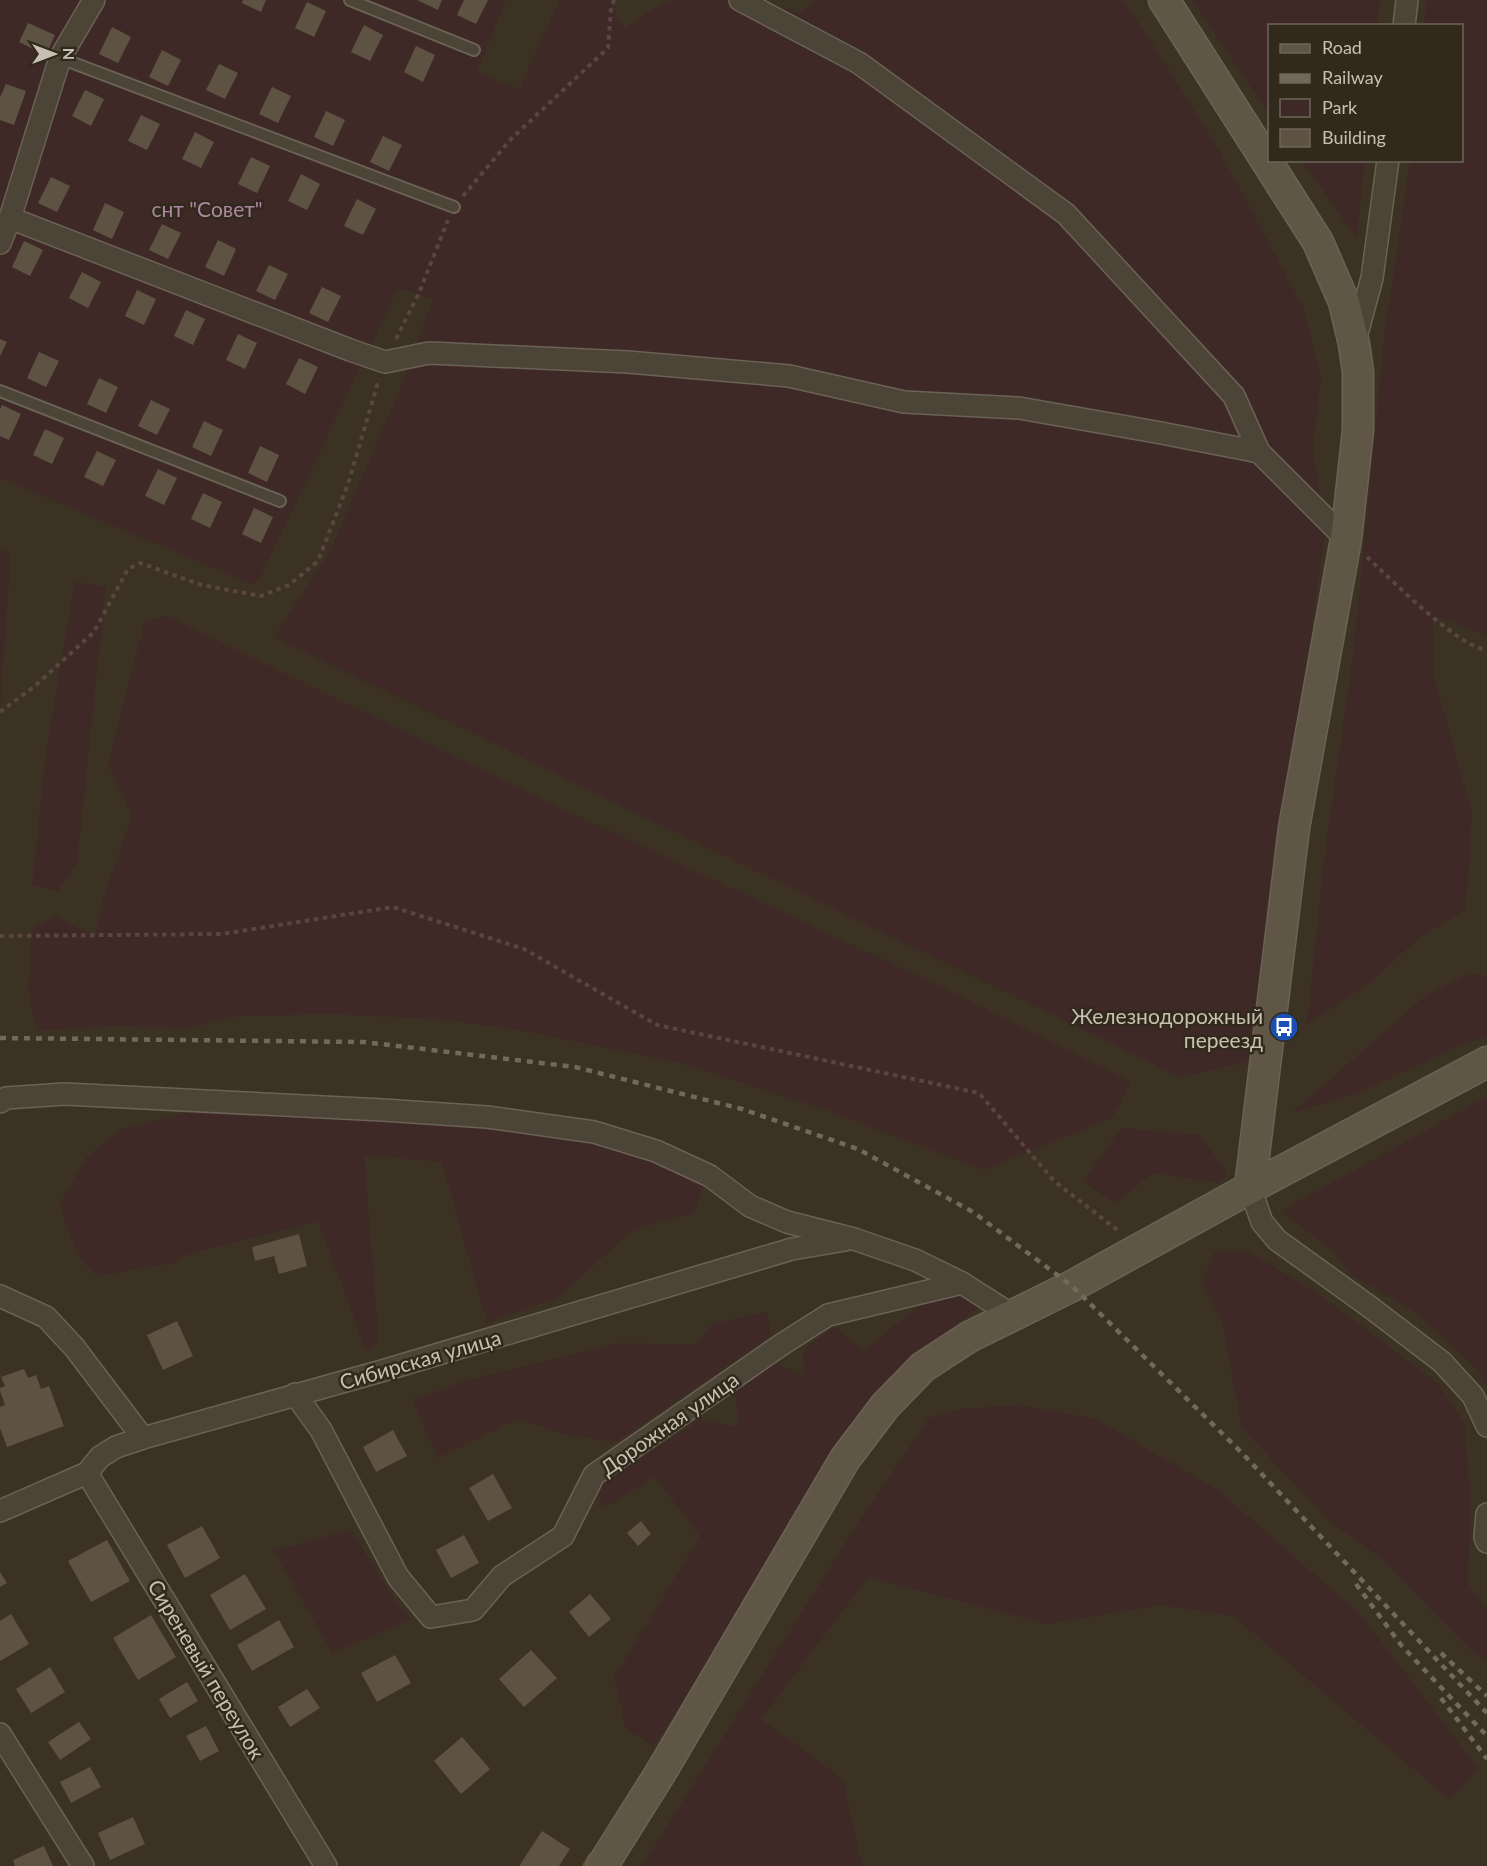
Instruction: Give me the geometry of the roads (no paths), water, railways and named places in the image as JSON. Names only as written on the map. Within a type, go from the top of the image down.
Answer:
[{"type":"main road","points":[[1164,0],[1318,242],[1344,302],[1358,372],[1359,416],[1346,539],[1294,828],[1250,1188]]},
{"type":"main road","points":[[602,1866],[661,1772],[845,1459],[909,1379],[938,1356],[969,1337],[1072,1286],[1140,1247],[1487,1062]]},
{"type":"street","points":[[0,243],[60,58],[94,0]]},
{"type":"street","points":[[740,0],[859,63],[1066,214],[1234,396],[1259,452],[1346,539]]},
{"type":"street","points":[[1404,24],[1407,0]]},
{"type":"street","points":[[1354,344],[1372,278],[1388,162]]},
{"type":"street","points":[[10,218],[350,351],[385,362],[429,353],[628,362],[789,376],[904,402],[1019,408],[1259,452]]},
{"type":"street","points":[[0,1102],[6,1098],[65,1094],[312,1106],[487,1117],[594,1132],[656,1151],[710,1176],[750,1206],[787,1222],[855,1239],[915,1260],[962,1283],[1012,1316]]},
{"type":"street","points":[[1250,1188],[1262,1222],[1277,1240],[1371,1307],[1442,1362],[1473,1396],[1487,1426]]},
{"type":"street","name":"Сибирская улица","points":[[0,1511],[87,1473],[100,1457],[143,1437],[397,1367],[792,1249],[855,1239]]},
{"type":"street","name":"Дорожная улица","points":[[295,1394],[321,1430],[398,1576],[431,1617],[473,1610],[502,1576],[563,1536],[594,1475],[828,1315],[962,1283]]},
{"type":"street","points":[[0,1296],[46,1317],[74,1347],[143,1437]]},
{"type":"street","name":"Сиреневый переулок","points":[[87,1473],[326,1866]]},
{"type":"street","points":[[1487,1514],[1485,1537],[1487,1542]]},
{"type":"street","points":[[0,1734],[83,1866]]},
{"type":"lane","points":[[350,0],[474,50]]},
{"type":"lane","points":[[60,58],[454,207]]},
{"type":"lane","points":[[0,391],[280,501]]},
{"type":"waterway","points":[[585,1866],[591,1856]]},
{"type":"railway","points":[[0,1038],[364,1042],[575,1067],[742,1109],[858,1149],[973,1212],[1072,1286],[1241,1452],[1487,1713]]},
{"type":"railway","points":[[1356,1584],[1401,1645],[1487,1736]]},
{"type":"railway","points":[[1441,1653],[1487,1696]]},
{"type":"railway","points":[[1441,1698],[1487,1759]]},
{"type":"place","name":"Железнодорожный переезд","points":[[1284,1027]]},
{"type":"park label","name":"снт \"Совет\"","points":[[207,208]]}]
